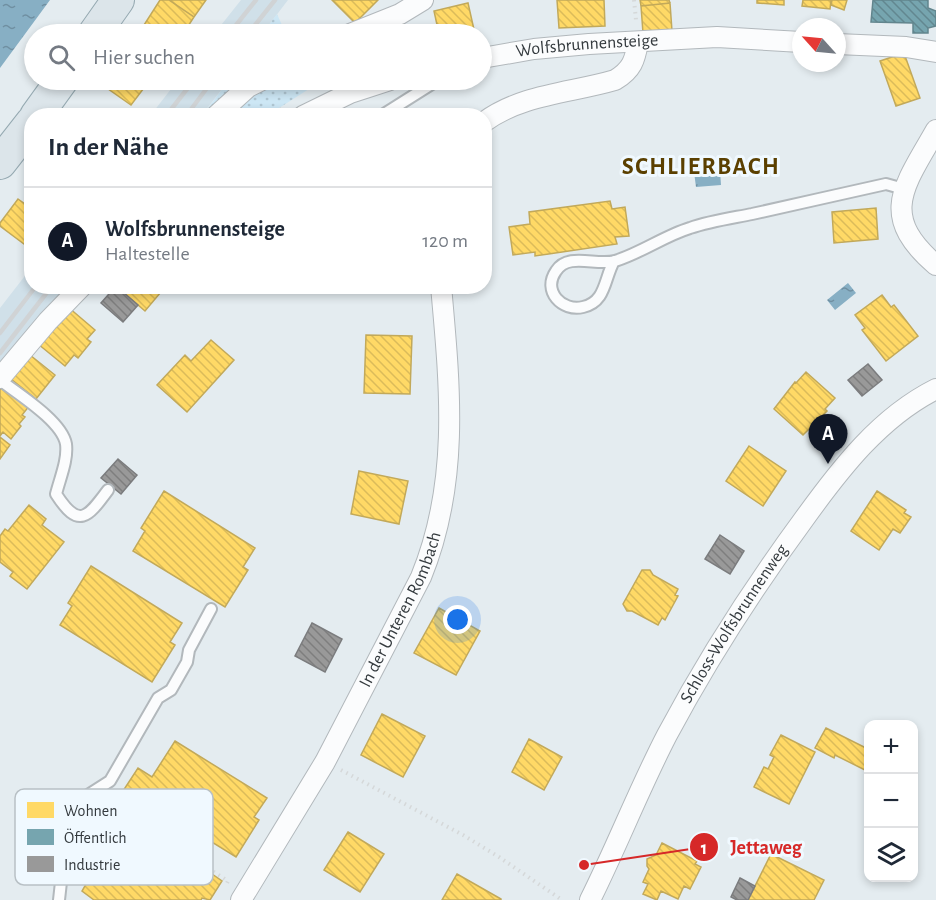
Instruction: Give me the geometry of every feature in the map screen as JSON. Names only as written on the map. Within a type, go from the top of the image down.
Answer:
[{"type":"main road","points":[[101,24],[118,0]]},
{"type":"main road","points":[[42,108],[55,90]]},
{"type":"main road","points":[[0,164],[24,132]]},
{"type":"street","points":[[375,24],[400,14],[423,0]]},
{"type":"street","name":"Wolfsbrunnensteige","points":[[492,56],[534,49],[717,37],[792,41]]},
{"type":"street","points":[[492,117],[520,103],[615,80],[631,68],[638,42]]},
{"type":"street","points":[[846,45],[936,52]]},
{"type":"street","points":[[225,108],[245,90]]},
{"type":"street","points":[[320,108],[360,90]]},
{"type":"street","points":[[936,130],[904,189],[900,202],[905,230],[914,244],[936,265]]},
{"type":"street","points":[[0,379],[48,321],[74,294]]},
{"type":"street","name":"In der Unteren Rombach","points":[[241,900],[325,762],[421,577],[432,550],[446,482],[450,391],[442,294]]},
{"type":"street","name":"Schloss-Wolfsbrunnenweg","points":[[590,900],[667,735],[735,620],[784,546],[835,477],[890,418],[936,389]]},
{"type":"lane","points":[[394,108],[422,90]]},
{"type":"lane","points":[[614,261],[608,271],[605,288],[600,297],[590,305],[579,308],[566,305],[556,298],[550,289],[551,278],[565,262],[614,261],[690,228],[886,184],[904,189]]},
{"type":"lane","points":[[0,379],[50,420],[64,435],[66,454],[57,494],[65,508],[74,515],[83,516],[91,513],[108,490]]},
{"type":"lane","points":[[98,789],[110,781],[158,698],[171,690],[187,662],[189,650],[211,609]]},
{"type":"lane","points":[[59,900],[61,885]]},
{"type":"path","points":[[325,762],[463,835],[562,900]]},
{"type":"path","points":[[213,871],[228,880],[223,890]]},
{"type":"shaded area","points":[[241,0],[288,0],[270,24],[222,24]]},
{"type":"shaded area","points":[[277,14],[282,24],[270,24]]},
{"type":"shaded area","points":[[170,90],[221,90],[207,108],[156,108]]},
{"type":"shaded area","points":[[222,90],[307,90],[279,108],[208,108]]},
{"type":"shaded area","points":[[24,277],[24,294],[62,294],[0,367],[0,308]]},
{"type":"water","points":[[0,0],[50,0],[32,24],[24,24],[24,35],[0,68]]},
{"type":"water","points":[[720,170],[721,185],[696,187],[694,172]]},
{"type":"water","points":[[848,283],[856,293],[835,310],[827,300]]},
{"type":"building: Wohnen","points":[[160,0],[169,0],[194,17],[189,24],[145,24]]},
{"type":"building: Wohnen","points":[[169,0],[206,0],[194,17]]},
{"type":"building: Wohnen","points":[[332,0],[378,0],[355,23]]},
{"type":"building: Wohnen","points":[[557,0],[604,0],[605,26],[559,28]]},
{"type":"building: Wohnen","points":[[640,0],[669,0],[670,3],[641,6]]},
{"type":"building: Wohnen","points":[[757,0],[784,0],[784,5],[757,3]]},
{"type":"building: Wohnen","points":[[803,0],[831,0],[830,9],[802,6]]},
{"type":"building: Wohnen","points":[[832,0],[847,0],[844,10],[831,5]]},
{"type":"building: Wohnen","points":[[468,3],[473,24],[437,24],[434,11]]},
{"type":"building: Wohnen","points":[[670,3],[672,31],[643,33],[641,6]]},
{"type":"building: Wohnen","points":[[904,53],[920,98],[896,106],[880,61]]},
{"type":"building: Wohnen","points":[[110,90],[142,90],[131,105]]},
{"type":"building: Wohnen","points":[[18,199],[24,203],[24,244],[0,226]]},
{"type":"building: Wohnen","points":[[610,201],[612,209],[625,207],[629,236],[615,237],[617,244],[535,256],[535,252],[513,255],[509,227],[530,224],[529,212]]},
{"type":"building: Wohnen","points":[[876,208],[878,239],[834,243],[832,212]]},
{"type":"building: Wohnen","points":[[125,294],[159,294],[145,311]]},
{"type":"building: Wohnen","points":[[882,295],[891,307],[894,305],[918,336],[886,361],[862,330],[865,328],[855,315]]},
{"type":"building: Wohnen","points":[[68,307],[95,330],[87,339],[91,342],[78,358],[74,355],[65,366],[38,344]]},
{"type":"building: Wohnen","points":[[366,335],[412,336],[410,394],[364,393]]},
{"type":"building: Wohnen","points":[[211,340],[234,360],[187,412],[157,385],[185,355],[191,361]]},
{"type":"building: Wohnen","points":[[30,355],[55,375],[36,399],[11,379]]},
{"type":"building: Wohnen","points":[[806,372],[835,398],[825,409],[827,411],[803,435],[774,409]]},
{"type":"building: Wohnen","points":[[4,385],[30,405],[22,415],[25,417],[19,424],[21,426],[11,439],[3,432],[0,436],[0,390]]},
{"type":"building: Wohnen","points":[[0,437],[10,445],[0,459]]},
{"type":"building: Wohnen","points":[[749,446],[786,471],[763,506],[726,481]]},
{"type":"building: Wohnen","points":[[359,471],[408,481],[399,524],[351,514]]},
{"type":"building: Wohnen","points":[[164,491],[255,548],[243,567],[248,570],[225,607],[133,551],[145,531],[141,528]]},
{"type":"building: Wohnen","points":[[877,491],[906,510],[904,513],[911,517],[900,533],[893,529],[879,550],[851,531]]},
{"type":"building: Wohnen","points":[[29,505],[46,519],[42,525],[64,542],[27,589],[10,576],[13,572],[0,562],[0,536],[5,529],[8,531]]},
{"type":"building: Wohnen","points":[[91,566],[182,623],[170,642],[175,645],[152,682],[60,625],[72,606],[68,603]]},
{"type":"building: Wohnen","points":[[642,570],[650,570],[653,575],[678,589],[675,595],[678,596],[665,620],[662,618],[658,625],[632,611],[627,611],[623,604]]},
{"type":"building: Wohnen","points":[[439,608],[480,631],[456,675],[414,653]]},
{"type":"building: Wohnen","points":[[382,714],[425,736],[403,777],[361,755]]},
{"type":"building: Wohnen","points":[[826,728],[864,747],[864,770],[835,755],[834,758],[815,748]]},
{"type":"building: Wohnen","points":[[781,735],[815,752],[789,804],[754,787],[764,767],[768,769],[774,757],[770,755]]},
{"type":"building: Wohnen","points":[[529,739],[562,757],[544,790],[512,772]]},
{"type":"building: Wohnen","points":[[175,741],[267,798],[254,817],[259,820],[236,857],[213,843],[213,789],[124,789],[138,768],[152,777]]},
{"type":"building: Wohnen","points":[[348,832],[384,854],[360,892],[324,870]]},
{"type":"building: Wohnen","points":[[662,843],[697,861],[695,864],[701,867],[690,889],[684,886],[678,899],[661,891],[657,900],[643,894],[648,884],[643,882],[649,869],[647,859],[656,855]]},
{"type":"building: Wohnen","points":[[771,854],[824,880],[814,900],[748,900]]},
{"type":"building: Wohnen","points":[[457,874],[501,899],[501,900],[442,900]]},
{"type":"building: Wohnen","points":[[213,875],[222,881],[210,900],[202,898],[201,900],[94,900],[82,891],[86,885],[213,885]]},
{"type":"building: Öffentlich","points":[[873,0],[928,0],[928,8],[936,11],[936,26],[928,28],[928,33],[913,33],[913,23],[871,22]]},
{"type":"building: Industrie","points":[[109,294],[125,294],[138,305],[123,322],[101,303]]},
{"type":"building: Industrie","points":[[868,364],[882,380],[862,396],[848,380]]},
{"type":"building: Industrie","points":[[118,459],[137,475],[121,494],[101,478]]},
{"type":"building: Industrie","points":[[720,535],[744,551],[730,574],[705,559]]},
{"type":"building: Industrie","points":[[312,623],[342,639],[325,672],[295,656]]},
{"type":"building: Industrie","points":[[740,878],[755,886],[748,900],[737,900],[731,897]]},
{"type":"railway","points":[[237,24],[256,0]]},
{"type":"railway","points":[[256,24],[275,0]]},
{"type":"railway","points":[[172,108],[186,90]]},
{"type":"railway","points":[[192,108],[206,90]]},
{"type":"railway","points":[[0,333],[30,294]]},
{"type":"railway","points":[[0,353],[46,294]]},
{"type":"place","name":"Wolfsbrunnensteige","points":[[828,464]]},
{"type":"place","name":"Jettaweg","points":[[584,865]]},
{"type":"district","name":"SCHLIERBACH","points":[[701,167]]}]
